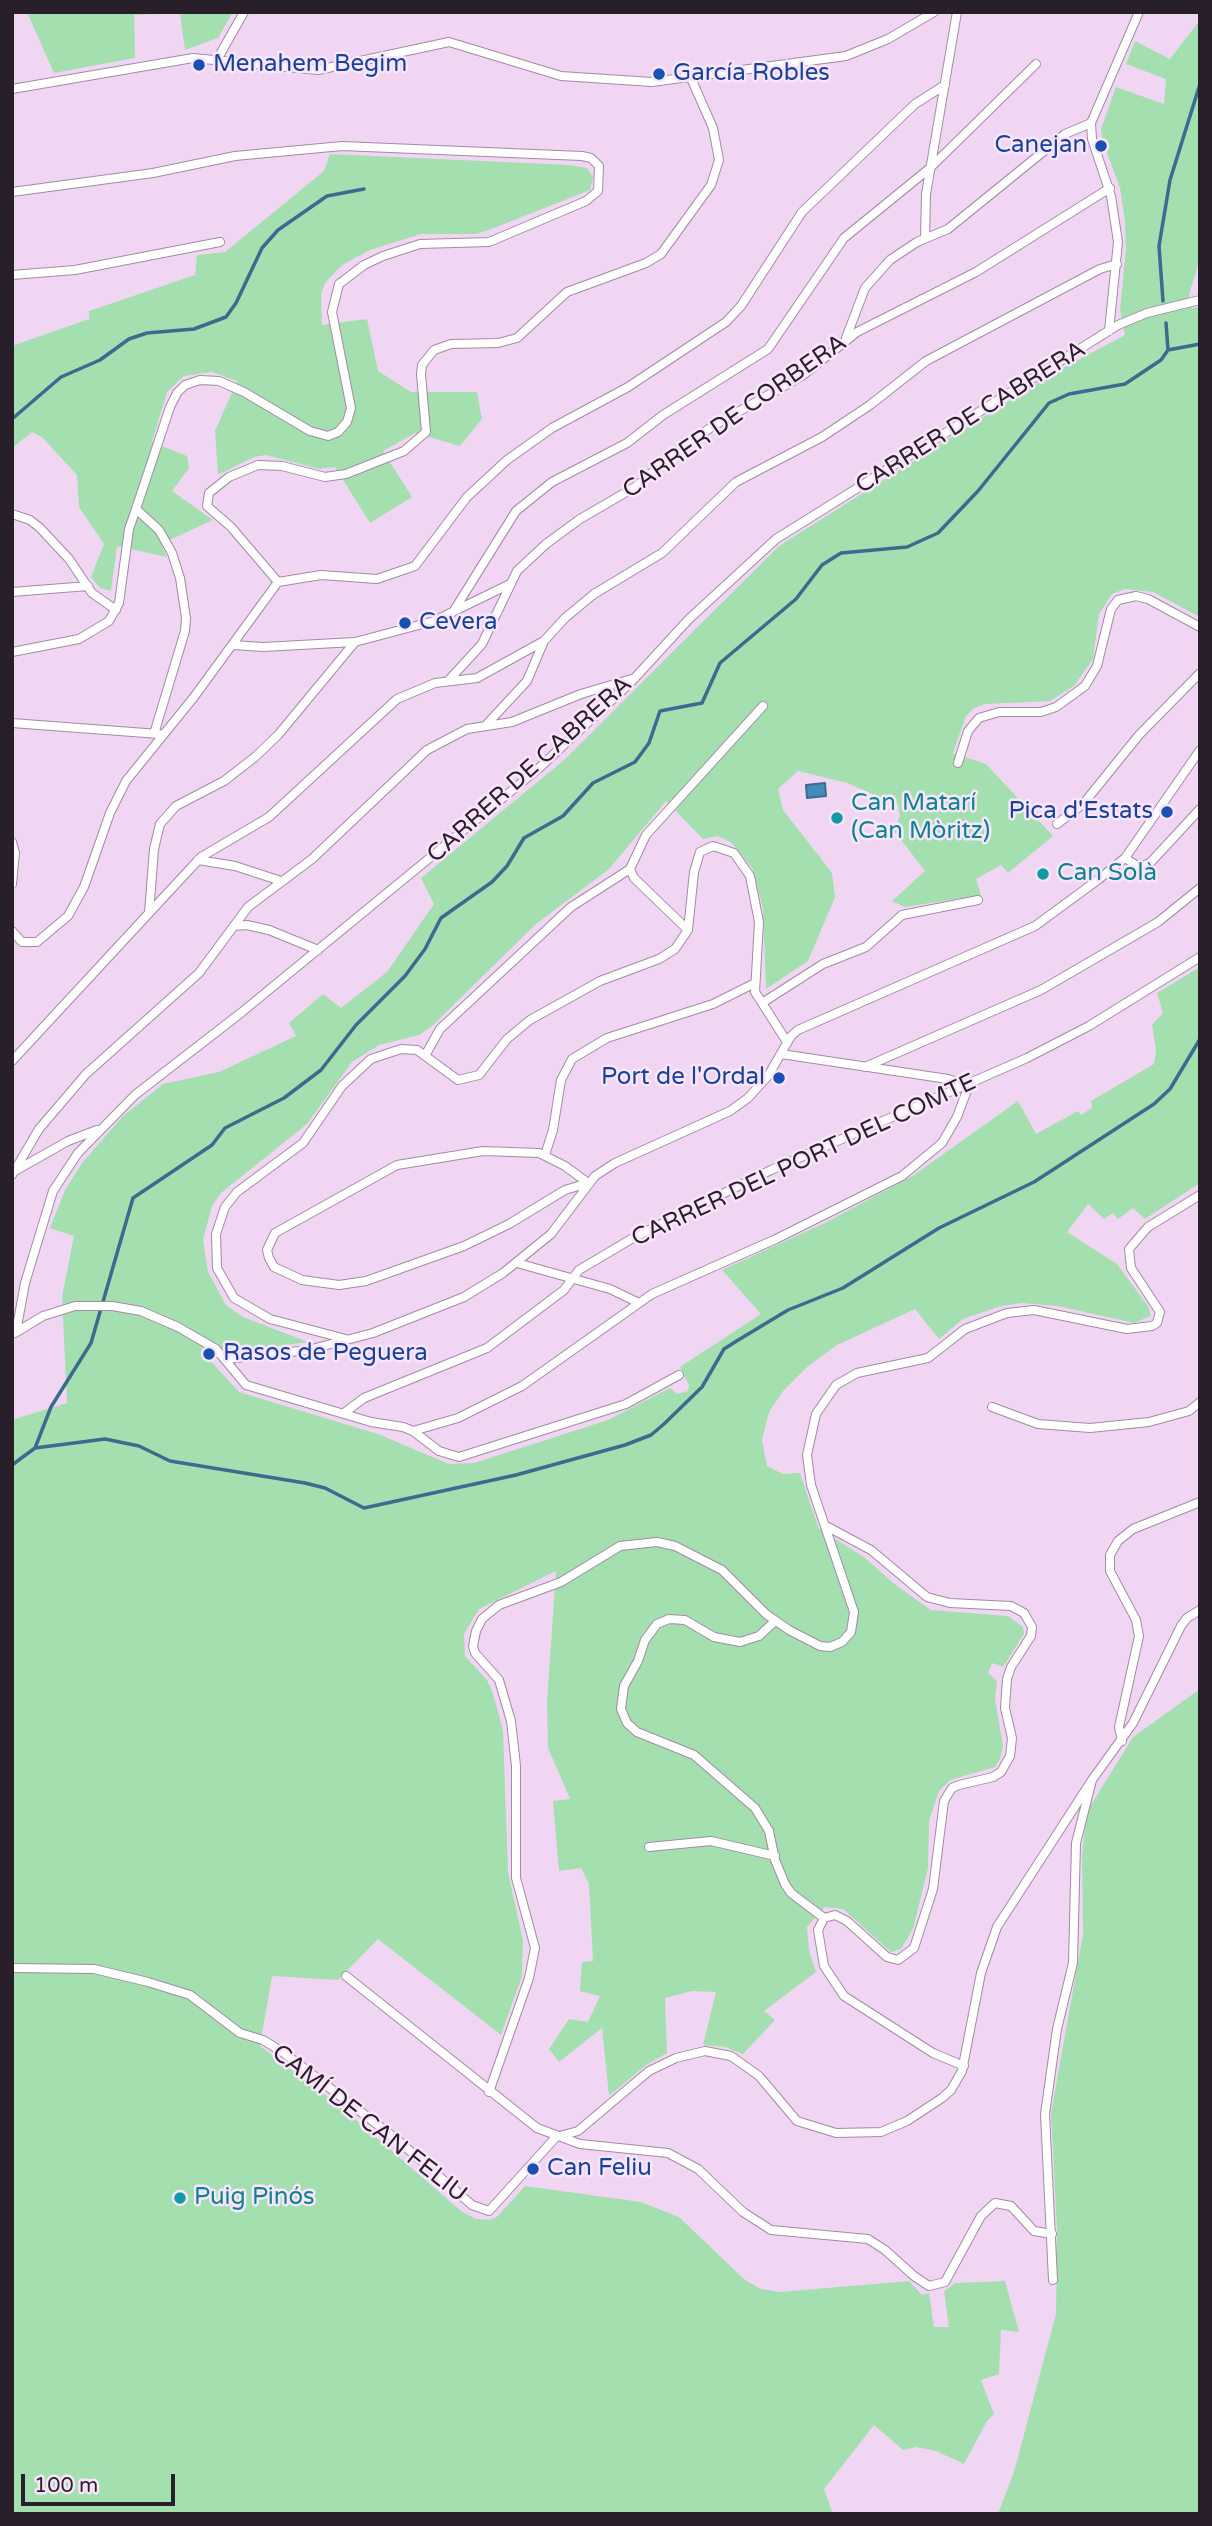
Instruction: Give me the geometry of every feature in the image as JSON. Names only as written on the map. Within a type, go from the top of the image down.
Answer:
[{"type":"street","points":[[218,58],[244,12]]},
{"type":"street","points":[[12,89],[193,58],[218,58],[318,70],[449,42],[561,76],[635,83],[846,56],[887,40],[934,12]]},
{"type":"street","points":[[925,238],[924,215],[930,168],[957,12]]},
{"type":"street","points":[[1109,331],[1117,264],[1115,218],[1110,188],[1092,139],[1091,123],[1139,12]]},
{"type":"street","points":[[453,612],[516,512],[552,482],[627,443],[663,415],[733,374],[768,349],[844,238],[930,168],[1036,64]]},
{"type":"street","points":[[278,582],[231,527],[207,506],[209,493],[229,477],[258,465],[282,466],[325,477],[346,474],[404,450],[426,432],[428,423],[421,374],[422,365],[434,350],[451,344],[498,343],[517,338],[567,292],[646,263],[661,254],[711,185],[719,160],[713,128],[690,76]]},
{"type":"street","points":[[12,932],[22,942],[37,942],[68,916],[84,887],[119,794],[159,734],[233,645],[278,582],[321,575],[377,579],[415,566],[467,497],[507,460],[552,428],[628,387],[726,322],[741,306],[802,212],[915,104],[945,85]]},
{"type":"street","points":[[846,341],[871,279],[890,260],[925,238],[948,229],[1065,134],[1091,123]]},
{"type":"street","points":[[12,192],[153,173],[235,156],[342,146],[582,156],[591,158],[599,166],[598,191],[586,201],[489,242],[421,244],[383,256],[344,278],[334,292],[332,312],[351,408],[347,422],[338,432],[328,436],[310,431],[244,392],[219,381],[200,380],[186,385],[177,393],[170,407],[129,529],[125,570],[116,610],[101,627],[79,639],[12,652]]},
{"type":"street","name":"CARRER DE CORBERA","points":[[449,680],[482,644],[517,571],[570,526],[635,487],[675,453],[713,426],[802,376],[846,341],[1012,252],[1110,188]]},
{"type":"street","points":[[12,272],[27,274],[75,270],[220,242]]},
{"type":"street","points":[[12,1061],[198,860],[216,846],[228,842],[269,817],[397,699],[422,686],[477,678],[544,641],[579,605],[677,540],[736,482],[822,437],[870,405],[926,361],[1100,269],[1117,264]]},
{"type":"street","name":"CARRER DE CABRERA","points":[[14,1334],[25,1283],[53,1191],[78,1153],[135,1095],[318,950],[545,763],[635,678],[667,640],[776,539],[1030,377],[1109,331],[1147,313],[1200,300]]},
{"type":"street","points":[[136,509],[159,530],[172,553],[180,578],[186,618],[186,631],[159,734]]},
{"type":"street","points":[[12,514],[40,528],[69,559],[103,603],[116,610]]},
{"type":"street","points":[[233,645],[355,642],[414,629],[510,584]]},
{"type":"street","points":[[12,592],[88,586]]},
{"type":"street","points":[[958,764],[968,731],[979,718],[999,712],[1041,712],[1056,707],[1085,686],[1097,666],[1111,609],[1118,600],[1136,596],[1200,627]]},
{"type":"street","points":[[487,724],[527,681],[544,641]]},
{"type":"street","points":[[149,913],[153,858],[160,824],[176,806],[224,781],[255,757],[278,734],[355,642]]},
{"type":"street","points":[[1057,824],[1084,803],[1139,735],[1200,673]]},
{"type":"street","points":[[13,1173],[39,1129],[86,1074],[129,1032],[183,989],[248,906],[312,859],[427,750],[467,729],[524,718],[581,694],[635,678]]},
{"type":"street","points":[[426,1054],[440,1029],[571,907],[630,869],[646,835],[763,706]]},
{"type":"street","points":[[12,723],[159,734]]},
{"type":"street","points":[[588,1183],[545,1156],[483,1151],[397,1165],[275,1233],[267,1250],[274,1267],[302,1280],[339,1285],[366,1281],[464,1246],[509,1224],[565,1190],[588,1183],[615,1164],[730,1111],[768,1076],[787,1042],[798,1030],[1035,926],[1125,858],[1200,750]]},
{"type":"street","points":[[1125,858],[1139,867],[1150,863],[1200,809]]},
{"type":"street","points":[[12,842],[15,853],[12,884]]},
{"type":"street","points":[[349,1339],[270,1319],[234,1298],[218,1268],[215,1251],[218,1223],[237,1192],[303,1143],[342,1086],[371,1059],[401,1049],[426,1054],[458,1080],[471,1079],[484,1070],[517,1028],[600,981],[659,959],[675,949],[688,930],[694,872],[700,852],[713,846],[727,849],[750,876],[756,899],[759,942],[755,992],[787,1042]]},
{"type":"street","points":[[198,860],[235,866],[281,881]]},
{"type":"street","points":[[630,869],[634,878],[688,930]]},
{"type":"street","points":[[864,1067],[1041,990],[1158,922],[1200,888]]},
{"type":"street","points":[[762,1003],[823,964],[866,947],[902,915],[978,900]]},
{"type":"street","points":[[234,926],[239,924],[269,930],[318,950]]},
{"type":"street","name":"CARRER DEL PORT DEL COMTE","points":[[344,1413],[364,1398],[478,1353],[564,1290],[590,1262],[662,1223],[771,1170],[969,1085],[1058,1043],[1200,957]]},
{"type":"street","points":[[545,1156],[553,1130],[561,1080],[572,1059],[607,1038],[713,1004],[755,983]]},
{"type":"street","points":[[413,1431],[458,1418],[522,1386],[652,1294],[776,1239],[911,1169],[947,1135],[969,1085],[948,1079],[782,1054]]},
{"type":"street","points":[[13,1173],[68,1141],[100,1129]]},
{"type":"street","points":[[227,1359],[308,1350],[349,1339],[464,1297],[517,1263],[551,1234],[588,1183]]},
{"type":"street","points":[[489,2092],[532,1969],[535,1948],[516,1878],[516,1766],[511,1721],[499,1680],[475,1653],[474,1638],[479,1625],[499,1605],[561,1582],[620,1546],[649,1542],[675,1546],[722,1570],[774,1622],[825,1647],[836,1646],[851,1632],[854,1612],[811,1485],[807,1455],[817,1414],[836,1385],[857,1373],[928,1358],[965,1329],[1007,1313],[1034,1310],[1127,1329],[1152,1326],[1157,1323],[1160,1312],[1131,1268],[1129,1249],[1147,1227],[1174,1208],[1200,1195]]},
{"type":"street","points":[[517,1263],[610,1289],[639,1303]]},
{"type":"street","points":[[14,1334],[43,1316],[67,1308],[95,1305],[125,1307],[178,1326],[216,1349],[227,1359],[235,1376],[246,1385],[413,1431],[439,1451],[468,1457],[626,1404],[679,1375]]},
{"type":"street","points":[[992,1407],[1038,1424],[1090,1428],[1149,1422],[1189,1411],[1200,1402]]},
{"type":"street","points":[[1122,1741],[1119,1727],[1139,1636],[1132,1612],[1110,1571],[1110,1555],[1118,1541],[1133,1529],[1200,1502]]},
{"type":"street","points":[[826,1526],[848,1535],[871,1550],[911,1587],[927,1597],[950,1603],[1011,1606],[1024,1613],[1032,1627],[1028,1643],[1011,1667],[1005,1693],[1012,1738],[1010,1756],[1001,1772],[993,1777],[952,1788],[944,1801],[939,1822],[935,1881],[914,1948],[904,1958],[891,1959],[841,1917],[829,1915],[824,1918],[818,1930],[820,1949],[830,1978],[844,1997],[933,2053],[964,2066]]},
{"type":"street","name":"CAMÍ DE CAN FELIU","points":[[12,1968],[83,1968],[162,1985],[202,2001],[240,2033],[263,2040],[354,2106],[451,2189],[483,2211],[494,2208],[556,2137],[578,2131],[635,2082],[661,2064],[705,2051],[731,2056],[743,2063],[797,2121],[836,2133],[881,2132],[907,2121],[951,2090],[964,2066],[981,1973],[992,1939],[1092,1780],[1122,1741],[1181,1626],[1187,1618],[1200,1610]]},
{"type":"street","points":[[774,1622],[759,1636],[740,1642],[714,1637],[685,1620],[662,1621],[652,1628],[624,1685],[621,1701],[623,1717],[636,1732],[694,1755],[755,1808],[766,1824],[775,1856],[791,1893],[824,1918]]},
{"type":"street","points":[[1053,2280],[1045,2114],[1057,2029],[1073,1963],[1076,1843],[1092,1780]]},
{"type":"street","points":[[649,1847],[711,1840],[775,1856]]},
{"type":"street","points":[[346,1976],[520,2117],[556,2137],[599,2147],[657,2149],[668,2153],[698,2168],[743,2212],[771,2230],[868,2239],[929,2286],[945,2281],[981,2216],[995,2203],[1011,2206],[1034,2231],[1052,2234]]},
{"type":"green space","points":[[27,12],[233,12],[218,38],[185,50],[180,13],[134,15],[135,58],[54,73]]},
{"type":"green space","points":[[1200,20],[1200,260],[1189,294],[1192,308],[1200,307],[1200,617],[1153,592],[1125,589],[1112,594],[1099,614],[1093,659],[1074,686],[1050,701],[985,704],[974,708],[966,716],[953,753],[986,764],[1053,836],[1008,873],[1001,865],[976,879],[981,895],[905,907],[892,901],[925,871],[894,831],[900,816],[898,805],[847,783],[798,771],[778,789],[783,810],[832,873],[835,897],[808,961],[766,989],[763,909],[753,869],[732,843],[718,836],[703,839],[666,801],[609,869],[536,924],[431,1027],[419,1035],[379,1045],[352,1062],[307,1124],[221,1193],[212,1206],[203,1240],[208,1272],[226,1305],[243,1317],[308,1342],[206,1356],[239,1392],[378,1434],[449,1464],[474,1463],[608,1420],[670,1388],[677,1394],[688,1391],[689,1385],[680,1367],[761,1314],[722,1270],[827,1222],[914,1175],[1018,1101],[1036,1134],[1078,1111],[1081,1115],[1092,1108],[1091,1101],[1154,1064],[1156,1051],[1152,1025],[1163,1013],[1157,993],[1200,967],[1200,1183],[1145,1219],[1133,1208],[1118,1219],[1113,1213],[1104,1219],[1088,1204],[1067,1232],[1117,1264],[1148,1306],[1151,1316],[1134,1323],[1058,1306],[1021,1303],[1001,1306],[963,1319],[939,1339],[915,1309],[837,1345],[807,1367],[783,1391],[769,1412],[762,1440],[767,1466],[783,1474],[800,1473],[819,1529],[864,1557],[897,1586],[931,1610],[1008,1616],[1023,1627],[1024,1634],[1003,1667],[992,1663],[988,1673],[997,1681],[995,1699],[1003,1746],[1000,1759],[995,1767],[950,1780],[939,1791],[929,1821],[928,1868],[913,1929],[901,1949],[891,1952],[843,1909],[825,1907],[807,1927],[809,1950],[816,1972],[764,2011],[775,2020],[743,2054],[725,2047],[703,2045],[716,1992],[692,1991],[665,1998],[667,2053],[646,2065],[609,2096],[602,2028],[559,2062],[549,2049],[569,2019],[588,2022],[600,1996],[580,1991],[582,1962],[593,1961],[589,1884],[581,1868],[559,1871],[553,1801],[570,1799],[548,1748],[547,1702],[556,1571],[479,1609],[464,1634],[465,1656],[487,1680],[503,1731],[508,1872],[523,1941],[522,1976],[501,2035],[378,1939],[338,1980],[272,1976],[260,2046],[340,2106],[461,2211],[476,2219],[490,2220],[498,2216],[525,2186],[641,2202],[679,2217],[745,2280],[761,2289],[780,2292],[909,2281],[922,2295],[929,2293],[934,2327],[949,2327],[944,2291],[955,2283],[1005,2281],[1019,2332],[1001,2330],[999,2374],[981,2380],[994,2414],[987,2421],[964,2464],[936,2451],[916,2447],[903,2450],[874,2425],[824,2489],[833,2514],[12,2514],[12,1420],[67,1403],[62,1297],[74,1236],[50,1228],[65,1190],[82,1163],[123,1116],[163,1084],[219,1072],[296,1036],[289,1023],[323,994],[341,1008],[387,972],[434,904],[421,878],[563,761],[779,546],[1050,375],[1125,335],[1120,310],[1126,249],[1125,222],[1120,188],[1102,139],[1101,129],[1116,87],[1164,104],[1166,79],[1126,64],[1135,41],[1170,59]]},
{"type":"green space","points":[[330,154],[569,165],[587,168],[593,177],[590,190],[489,230],[476,234],[421,234],[370,250],[342,265],[325,283],[321,294],[322,325],[367,319],[378,371],[411,392],[477,392],[482,419],[460,446],[415,433],[383,451],[412,497],[370,523],[335,467],[319,469],[266,455],[254,457],[218,475],[215,431],[237,381],[212,372],[184,376],[167,392],[152,442],[187,456],[189,468],[172,491],[213,520],[161,544],[167,557],[117,546],[111,591],[100,588],[91,577],[104,544],[79,507],[77,475],[42,437],[32,432],[12,448],[12,346],[89,319],[89,311],[195,275],[197,255],[225,252],[324,171]]},
{"type":"green space","points":[[1200,1689],[1200,2514],[998,2514],[1014,2472],[1056,2314],[1057,2230],[1051,2113],[1083,1935],[1082,1856],[1086,1813],[1133,1737]]},
{"type":"water","points":[[825,783],[826,796],[807,798],[806,785]]},
{"type":"waterway","points":[[1163,301],[1159,246],[1170,180],[1200,84]]},
{"type":"waterway","points":[[12,419],[61,377],[100,360],[129,339],[147,333],[194,329],[226,317],[236,303],[262,248],[278,230],[327,196],[364,189]]},
{"type":"waterway","points":[[35,1448],[51,1407],[91,1343],[133,1198],[212,1145],[225,1128],[284,1098],[321,1070],[356,1025],[405,976],[425,949],[441,918],[492,882],[507,866],[524,838],[563,816],[593,783],[635,762],[649,743],[660,711],[702,703],[720,663],[796,599],[822,565],[841,553],[907,547],[938,533],[978,491],[1049,403],[1069,394],[1125,384],[1161,360],[1168,350],[1166,323]]},
{"type":"waterway","points":[[1168,350],[1200,344]]},
{"type":"waterway","points":[[12,1465],[35,1448],[105,1439],[139,1446],[170,1461],[325,1488],[364,1508],[516,1475],[625,1445],[651,1435],[664,1424],[702,1387],[724,1349],[788,1310],[843,1288],[939,1228],[1034,1182],[1154,1104],[1170,1089],[1200,1039]]},
{"type":"place","name":"Menahem Begim","points":[[199,65]]},
{"type":"place","name":"García Robles","points":[[659,74]]},
{"type":"place","name":"Canejan","points":[[1101,146]]},
{"type":"place","name":"Cevera","points":[[405,623]]},
{"type":"place","name":"Pica d'Estats","points":[[1167,812]]},
{"type":"place","name":"Can Matarí (Can Mòritz)","points":[[837,818]]},
{"type":"place","name":"Can Solà","points":[[1043,874]]},
{"type":"place","name":"Port de l'Ordal","points":[[779,1078]]},
{"type":"place","name":"Rasos de Peguera","points":[[209,1354]]},
{"type":"place","name":"Can Feliu","points":[[533,2169]]},
{"type":"place","name":"Puig Pinós","points":[[180,2198]]}]
